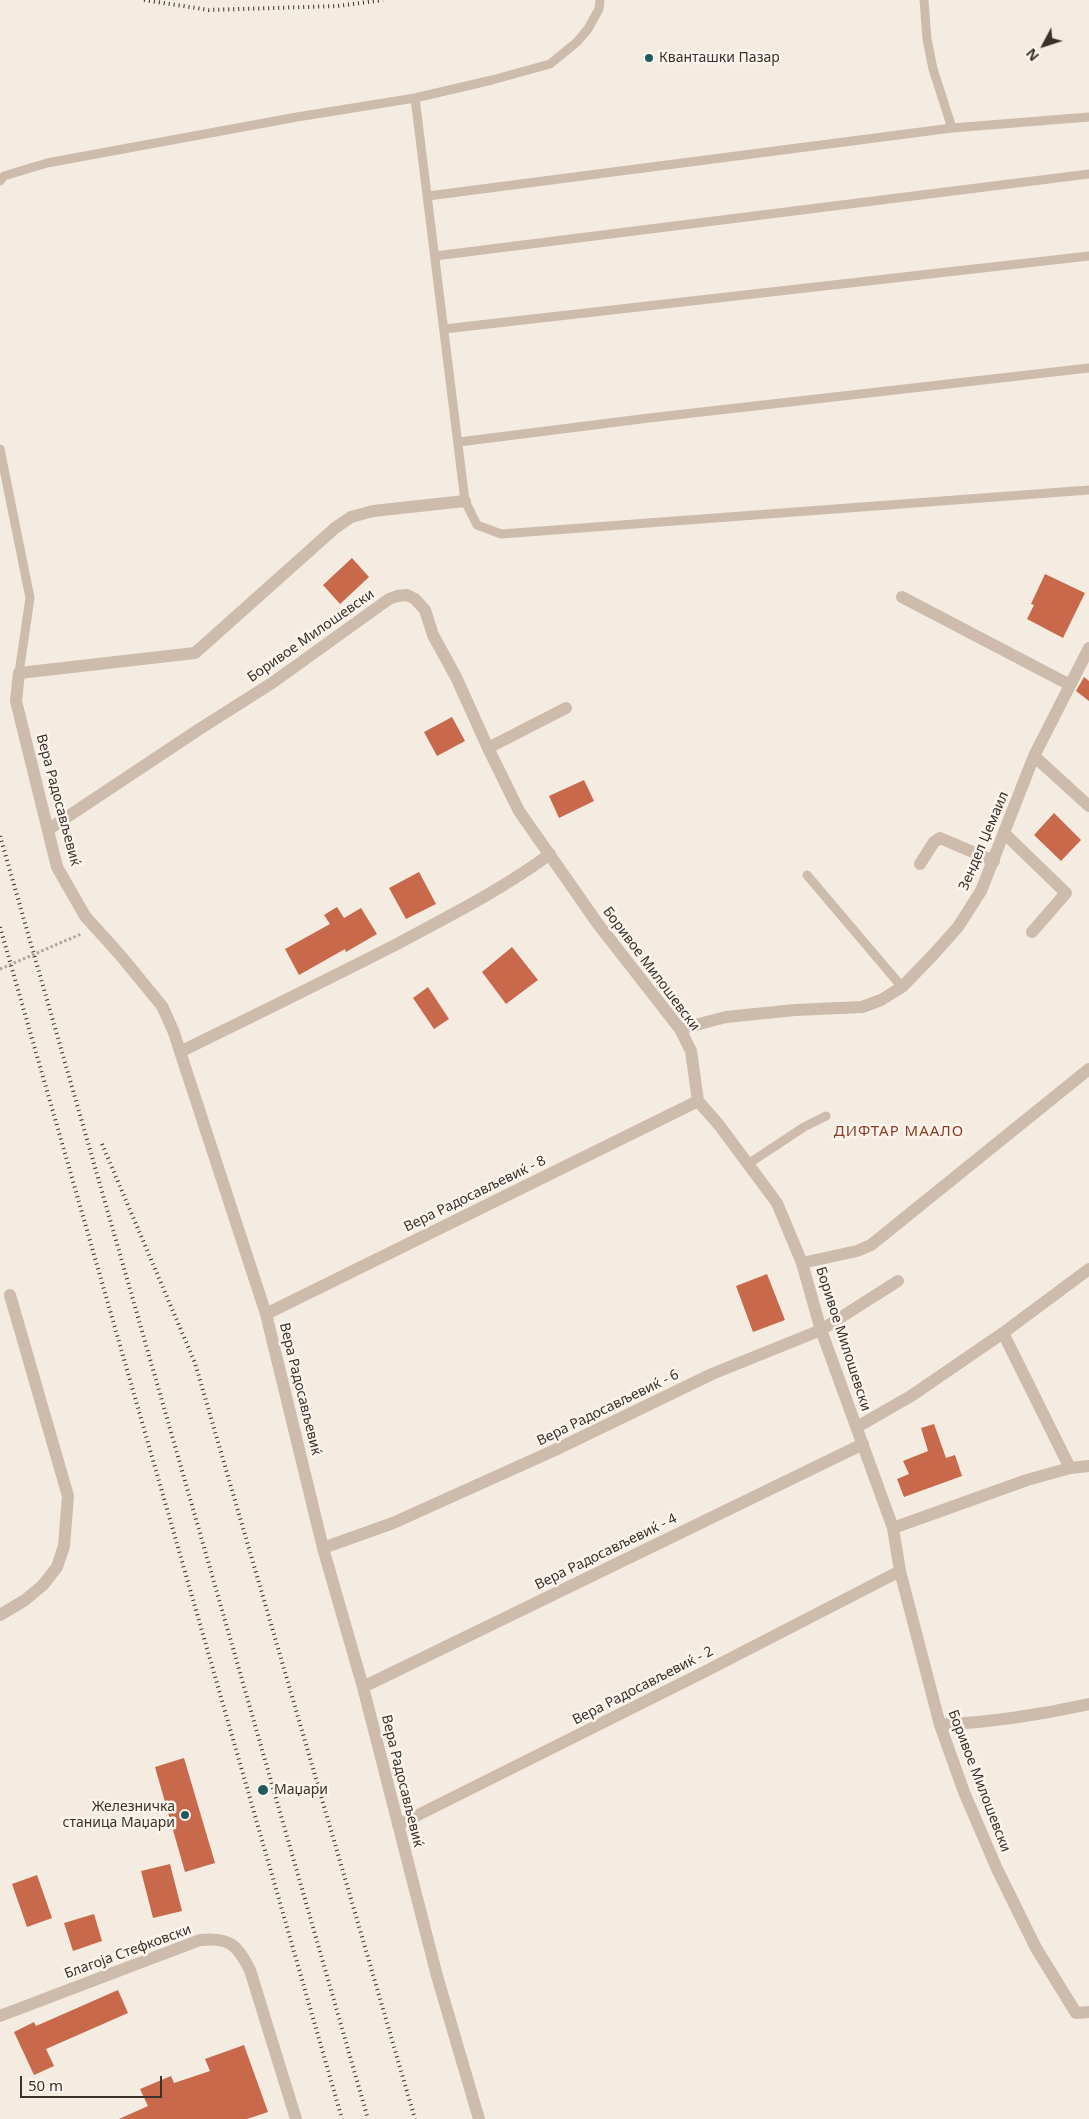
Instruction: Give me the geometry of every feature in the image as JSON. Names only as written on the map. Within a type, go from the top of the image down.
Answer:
[{"type":"street","points":[[19,673],[195,653],[335,528],[350,517],[374,511],[465,501]]},
{"type":"street","name":"Боривое Милошевски","points":[[49,829],[272,683],[389,599],[408,595],[415,599],[425,610],[433,635],[456,677],[519,811],[598,924],[680,1028],[691,1051],[698,1101],[719,1125],[777,1203],[802,1263],[821,1330],[893,1528],[900,1571],[940,1725],[964,1792],[997,1869],[1036,1948],[1076,2013],[1089,2012]]},
{"type":"street","points":[[902,597],[1070,685]]},
{"type":"street","name":"Зендел Џемаил","points":[[680,1028],[726,1017],[795,1010],[862,1007],[881,1000],[902,987],[933,956],[958,927],[982,891],[1034,756],[1089,648]]},
{"type":"street","name":"Вера Радосављевиќ","points":[[19,673],[16,701],[57,867],[85,916],[162,1006],[180,1052],[266,1314],[324,1548],[363,1687],[437,1976],[478,2119]]},
{"type":"street","points":[[488,748],[566,708]]},
{"type":"street","points":[[1034,756],[1089,806]]},
{"type":"street","points":[[1005,834],[1066,894],[1032,932]]},
{"type":"street","points":[[920,864],[934,842],[940,838],[994,861]]},
{"type":"street","points":[[180,1052],[323,982],[458,912],[525,872],[550,854]]},
{"type":"street","points":[[802,1263],[857,1251],[872,1245],[1089,1069]]},
{"type":"street","name":"Вера Радосављевиќ - 8","points":[[266,1314],[698,1101]]},
{"type":"street","points":[[857,1427],[911,1396],[1003,1333],[1089,1269]]},
{"type":"street","name":"Вера Радосављевиќ - 6","points":[[324,1548],[392,1523],[555,1450],[712,1374],[821,1330],[898,1281]]},
{"type":"street","points":[[0,1615],[25,1600],[43,1585],[56,1568],[64,1546],[68,1496],[10,1295]]},
{"type":"street","points":[[1003,1333],[1070,1468]]},
{"type":"street","name":"Вера Радосављевиќ - 4","points":[[363,1687],[863,1444]]},
{"type":"street","points":[[893,1528],[1027,1480],[1070,1468],[1089,1466]]},
{"type":"street","name":"Вера Радосављевиќ - 2","points":[[398,1825],[706,1671],[900,1571]]},
{"type":"street","points":[[940,1725],[989,1722],[1038,1715],[1089,1704]]},
{"type":"street","name":"Благоја Стефковски","points":[[0,2016],[200,1940],[219,1938],[239,1949],[250,1970],[296,2119]]},
{"type":"lane","points":[[0,181],[4,176],[47,163],[297,117],[415,98],[550,64],[578,42],[588,29],[599,8],[600,0]]},
{"type":"lane","points":[[924,0],[927,39],[933,69],[952,128]]},
{"type":"lane","points":[[415,98],[465,501],[477,525],[501,534],[1089,490]]},
{"type":"lane","points":[[428,196],[952,128],[1089,116]]},
{"type":"lane","points":[[435,256],[1089,174]]},
{"type":"lane","points":[[444,329],[1089,256]]},
{"type":"lane","points":[[459,442],[649,418],[1089,368]]},
{"type":"lane","points":[[0,449],[30,598],[19,673]]},
{"type":"lane","points":[[807,875],[902,987]]},
{"type":"lane","points":[[748,1164],[804,1127],[826,1116]]},
{"type":"path","points":[[0,969],[96,928]]},
{"type":"building","points":[[352,558],[369,577],[340,604],[323,585]]},
{"type":"building","points":[[1045,574],[1085,593],[1063,638],[1027,619],[1034,605],[1031,604]]},
{"type":"building","points":[[1084,677],[1089,681],[1089,701],[1076,691]]},
{"type":"building","points":[[452,717],[465,741],[437,756],[424,732]]},
{"type":"building","points":[[584,780],[594,801],[559,818],[549,796]]},
{"type":"building","points":[[1054,813],[1081,840],[1061,861],[1034,835]]},
{"type":"building","points":[[419,872],[436,904],[406,919],[389,888]]},
{"type":"building","points":[[337,907],[344,918],[361,908],[377,934],[346,952],[345,949],[299,975],[285,949],[330,924],[324,915]]},
{"type":"building","points":[[512,947],[538,980],[506,1004],[482,972]]},
{"type":"building","points":[[428,987],[449,1019],[434,1029],[413,998]]},
{"type":"building","points":[[767,1274],[785,1320],[753,1332],[736,1286]]},
{"type":"building","points":[[934,1424],[946,1458],[955,1455],[962,1476],[904,1497],[897,1479],[909,1474],[903,1461],[928,1451],[921,1428]]},
{"type":"building","name":"Железничка станица Маџари","points":[[184,1758],[215,1863],[185,1872],[155,1767]]},
{"type":"building","points":[[170,1864],[182,1911],[153,1918],[141,1871]]},
{"type":"building","points":[[37,1875],[52,1918],[27,1927],[12,1884]]},
{"type":"building","points":[[94,1914],[102,1941],[73,1951],[64,1923]]},
{"type":"building","points":[[118,1990],[128,2013],[46,2049],[54,2066],[34,2075],[14,2032],[34,2022],[36,2026]]},
{"type":"building","points":[[244,2045],[268,2112],[247,2119],[119,2119],[148,2106],[140,2089],[171,2076],[174,2083],[210,2071],[205,2059]]},
{"type":"railway","points":[[144,0],[209,10],[338,6],[383,0]]},
{"type":"railway","points":[[0,836],[368,2119]]},
{"type":"railway","points":[[0,927],[342,2119]]},
{"type":"railway","points":[[102,1144],[195,1363],[415,2119]]},
{"type":"place","name":"Кванташки Пазар","points":[[649,58]]},
{"type":"place","name":"Маџари","points":[[263,1790]]},
{"type":"place","name":"Железничка станица Маџари","points":[[185,1815]]},
{"type":"district","name":"ДИФТАР МААЛО","points":[[899,1132]]}]
